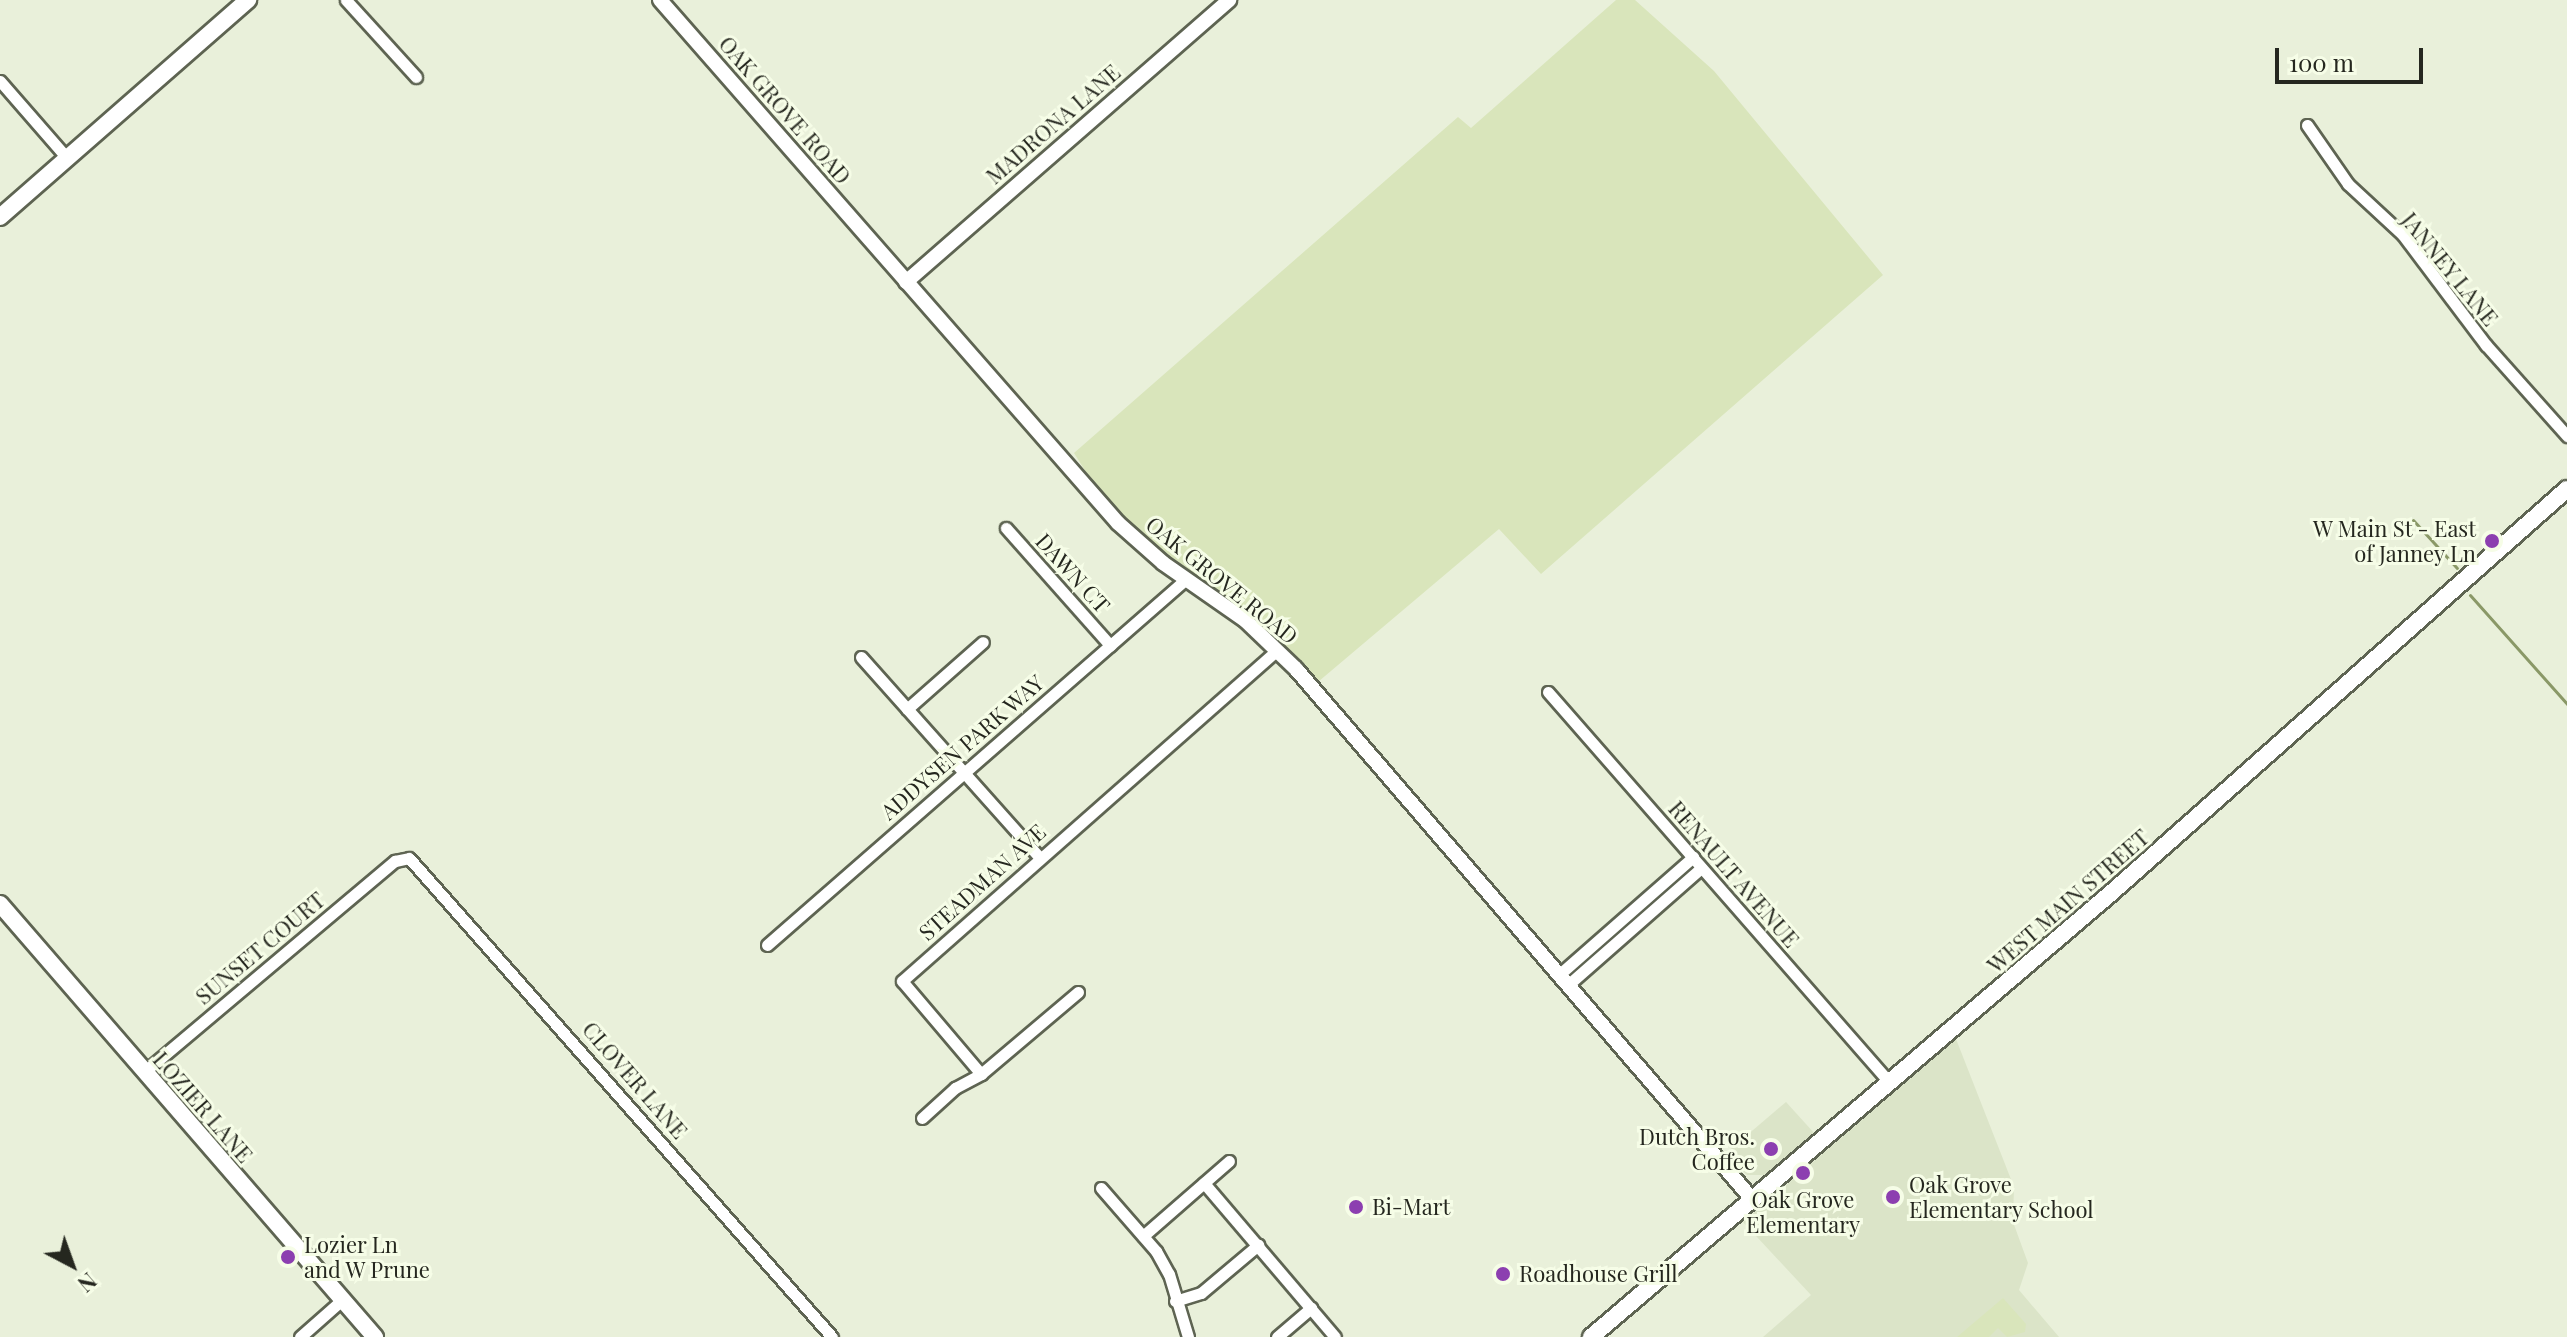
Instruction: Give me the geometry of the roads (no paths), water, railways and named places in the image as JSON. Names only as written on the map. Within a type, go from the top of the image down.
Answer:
[{"type":"main road","points":[[0,217],[248,0]]},
{"type":"main road","name":"WEST MAIN STREET","points":[[1591,1337],[1890,1083],[2567,489]]},
{"type":"main road","name":"LOZIER LANE","points":[[0,904],[375,1337]]},
{"type":"street","points":[[346,0],[416,77]]},
{"type":"street","name":"OAK GROVE ROAD","points":[[660,0],[1118,523],[1185,580],[1246,621],[1277,650],[1565,979],[1752,1199]]},
{"type":"street","name":"MADRONA LANE","points":[[906,282],[1229,0]]},
{"type":"street","points":[[0,81],[67,158]]},
{"type":"street","name":"JANNEY LANE","points":[[2307,125],[2348,184],[2403,235],[2486,345],[2567,436]]},
{"type":"street","name":"DAWN CT","points":[[1006,528],[1110,645]]},
{"type":"street","name":"ADDYSEN PARK WAY","points":[[767,945],[1185,580]]},
{"type":"street","points":[[907,709],[983,642]]},
{"type":"street","name":"STEADMAN AVE","points":[[981,1074],[902,981],[1277,650]]},
{"type":"street","points":[[861,657],[1039,857]]},
{"type":"street","name":"RENAULT AVENUE","points":[[1548,692],[1890,1083]]},
{"type":"street","name":"SUNSET COURT","points":[[144,1072],[402,857]]},
{"type":"street","name":"CLOVER LANE","points":[[402,857],[429,875],[832,1337]]},
{"type":"street","points":[[1565,979],[1693,857]]},
{"type":"street","points":[[1565,979],[1701,868]]},
{"type":"street","points":[[922,1118],[955,1088],[981,1074],[1078,992]]},
{"type":"street","points":[[1143,1236],[1229,1161]]},
{"type":"street","points":[[1204,1183],[1335,1337]]},
{"type":"street","points":[[1101,1188],[1143,1236],[1169,1274],[1188,1337]]},
{"type":"street","points":[[1175,1301],[1201,1293],[1258,1245]]},
{"type":"street","points":[[300,1337],[342,1300]]},
{"type":"street","points":[[1277,1337],[1311,1308]]},
{"type":"waterway","points":[[2413,520],[2457,568]]},
{"type":"waterway","points":[[2470,595],[2567,704]]},
{"type":"place","name":"W Main St - East of Janney Ln","points":[[2492,541]]},
{"type":"place","name":"Dutch Bros. Coffee","points":[[1771,1149]]},
{"type":"place","name":"Oak Grove Elementary","points":[[1803,1173]]},
{"type":"place","name":"Oak Grove Elementary School","points":[[1893,1197]]},
{"type":"place","name":"Bi-Mart","points":[[1356,1207]]},
{"type":"place","name":"Lozier Ln and W Prune","points":[[288,1257]]},
{"type":"place","name":"Roadhouse Grill","points":[[1503,1274]]}]
